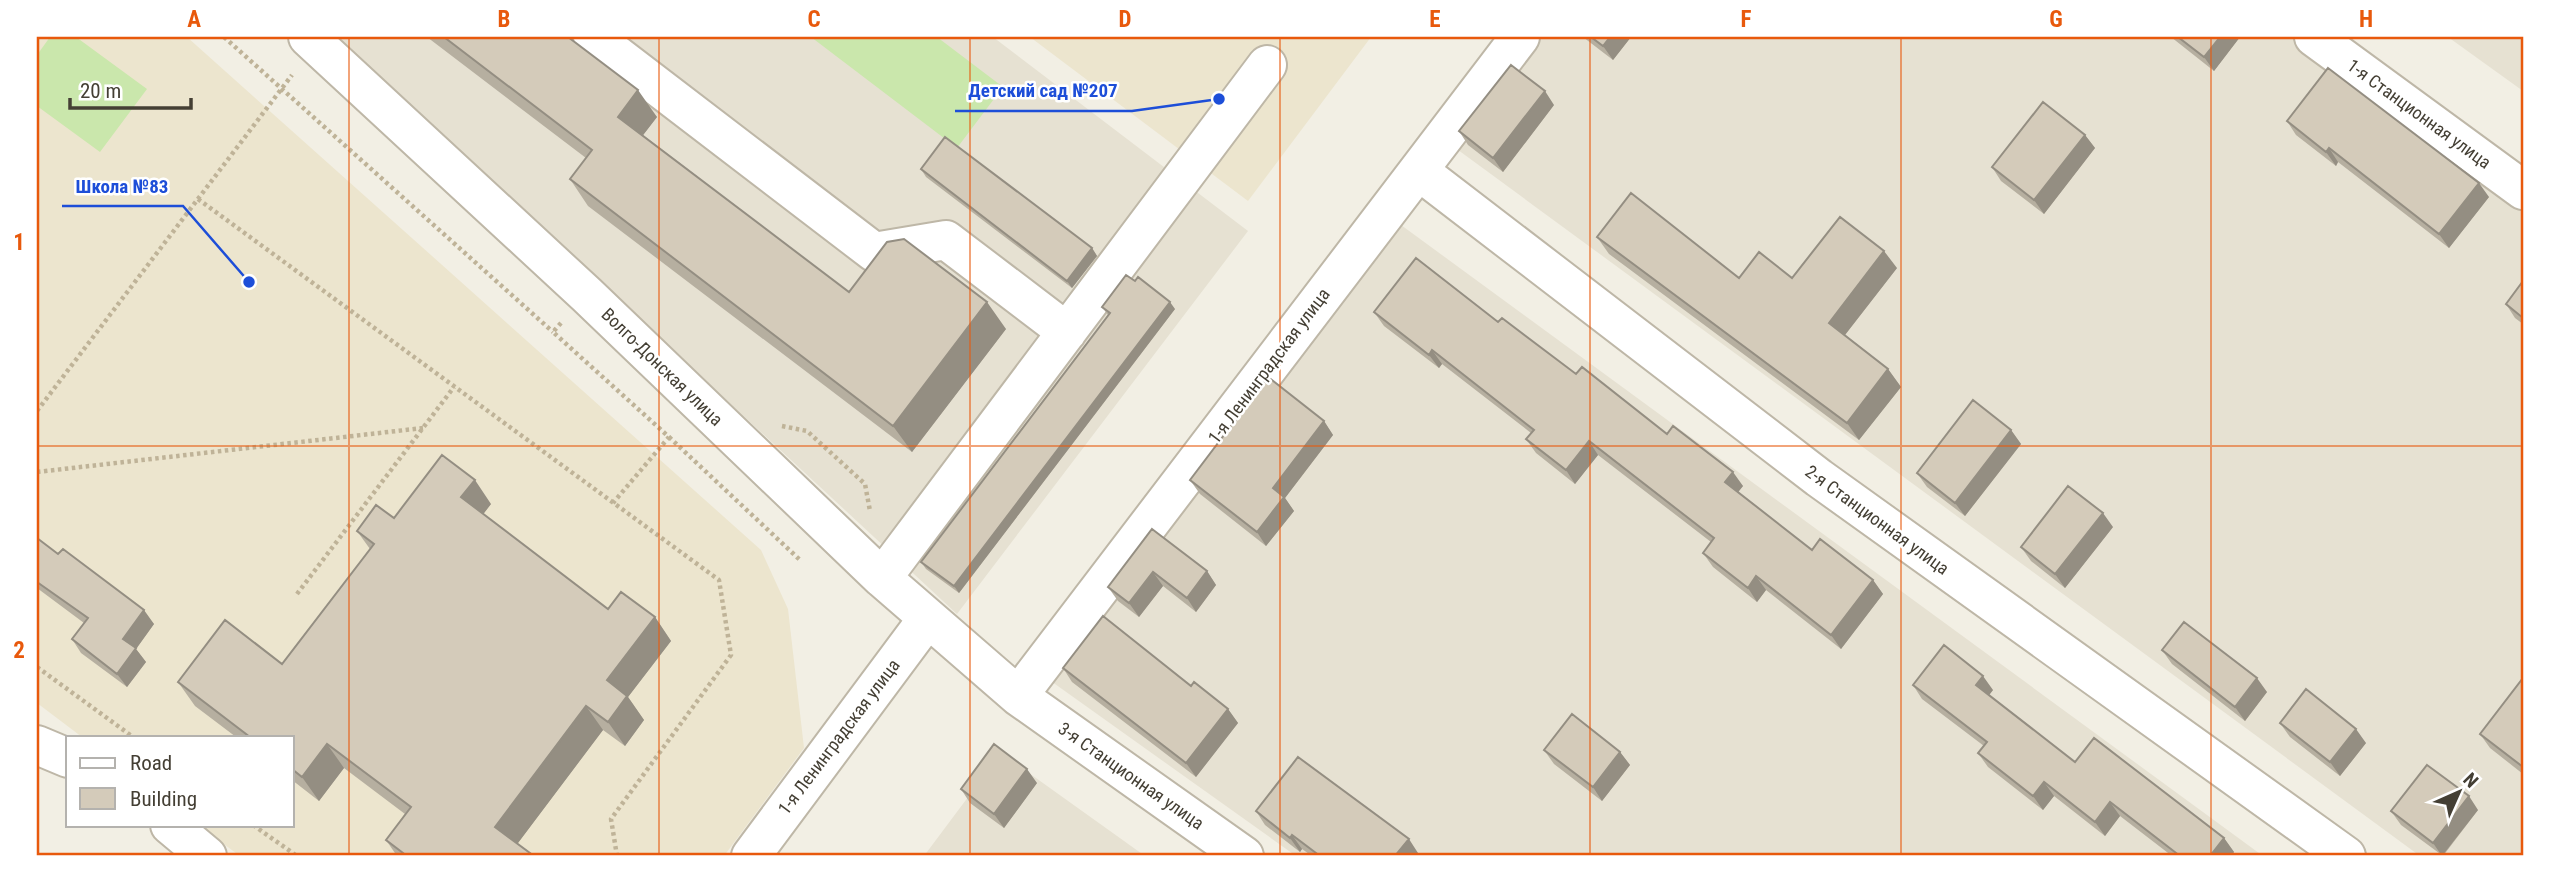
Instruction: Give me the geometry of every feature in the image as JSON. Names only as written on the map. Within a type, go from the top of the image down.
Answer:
[{"type":"street","points":[[593,37],[874,251],[946,240],[1067,332]]},
{"type":"street","name":"1-я Ленинградская улица","points":[[1018,696],[1520,37]]},
{"type":"street","name":"Волго-Донская улица","points":[[312,40],[587,295],[881,578],[1018,696]]},
{"type":"street","name":"1-я Станционная улица","points":[[2329,41],[2523,190]]},
{"type":"street","points":[[881,578],[1266,65]]},
{"type":"street","name":"2-я Станционная улица","points":[[1419,171],[1819,478],[2346,856]]},
{"type":"street","name":"1-я Ленинградская улица","points":[[751,856],[928,618]]},
{"type":"street","name":"3-я Станционная улица","points":[[1018,696],[1244,856]]},
{"type":"street","points":[[37,745],[66,757]]},
{"type":"street","points":[[171,826],[207,856]]},
{"type":"path","points":[[224,37],[669,437],[800,560]]},
{"type":"path","points":[[37,411],[282,89],[312,40]]},
{"type":"path","points":[[198,199],[719,580],[731,655],[611,819],[617,856]]},
{"type":"path","points":[[553,332],[587,295]]},
{"type":"path","points":[[297,594],[454,387]]},
{"type":"path","points":[[37,472],[423,428]]},
{"type":"path","points":[[613,503],[669,437]]},
{"type":"path","points":[[37,667],[132,736]]},
{"type":"path","points":[[254,826],[297,856]]},
{"type":"shaded area","points":[[37,37],[187,37],[761,550],[788,609],[804,748],[724,856],[240,856],[199,826],[294,826],[294,736],[81,736],[37,703]]},
{"type":"shaded area","points":[[335,37],[993,37],[1248,231],[957,614]]},
{"type":"shaded area","points":[[1030,37],[1371,37],[1248,201]]},
{"type":"shaded area","points":[[1538,37],[2297,37],[2523,202],[2523,856],[2420,856],[1454,147]]},
{"type":"shaded area","points":[[2448,37],[2523,37],[2523,91]]},
{"type":"shaded area","points":[[1401,225],[2263,856],[1296,856],[1048,679]]},
{"type":"shaded area","points":[[1001,753],[1145,856],[924,856]]},
{"type":"green space","points":[[50,37],[76,37],[147,89],[100,152],[37,106],[37,55]]},
{"type":"green space","points":[[811,37],[937,37],[1003,87],[957,148]]},
{"type":"building","points":[[444,37],[568,37],[638,90],[618,117],[849,292],[887,242],[904,239],[987,302],[893,426],[570,179],[592,150]]},
{"type":"building","points":[[1591,37],[1610,37],[1603,46]]},
{"type":"building","points":[[2178,37],[2220,37],[2204,57]]},
{"type":"building","points":[[1511,65],[1545,91],[1493,158],[1459,131]]},
{"type":"building","points":[[2328,68],[2479,183],[2439,234],[2329,148],[2326,152],[2287,121]]},
{"type":"building","points":[[2043,102],[2085,135],[2034,200],[1992,167]]},
{"type":"building","points":[[945,137],[1092,248],[1067,281],[921,169]]},
{"type":"building","points":[[1631,193],[1739,278],[1759,252],[1792,278],[1840,217],[1884,251],[1829,323],[1888,369],[1847,423],[1597,237]]},
{"type":"building","points":[[1416,258],[1498,322],[1502,318],[1576,374],[1582,367],[1667,434],[1673,426],[1733,472],[1725,482],[1812,550],[1820,539],[1873,580],[1831,635],[1756,576],[1748,588],[1703,553],[1714,538],[1589,441],[1566,470],[1526,439],[1534,430],[1432,350],[1429,355],[1374,312]]},
{"type":"building","points":[[1126,275],[1135,281],[1138,277],[1170,302],[954,586],[921,562],[1110,313],[1102,307]]},
{"type":"building","points":[[2523,281],[2523,318],[2506,304]]},
{"type":"building","points":[[1268,377],[1324,421],[1273,488],[1284,497],[1257,532],[1190,480]]},
{"type":"building","points":[[1973,400],[2011,430],[1955,503],[1917,473]]},
{"type":"building","points":[[442,455],[475,480],[461,497],[608,609],[621,592],[655,617],[607,680],[627,696],[608,722],[586,706],[495,827],[534,856],[407,856],[386,840],[411,807],[327,744],[302,777],[294,771],[294,736],[249,736],[178,682],[225,620],[282,664],[374,544],[357,531],[376,505],[394,518]]},
{"type":"building","points":[[2068,486],[2103,513],[2055,574],[2021,547]]},
{"type":"building","points":[[1152,529],[1207,571],[1187,598],[1153,572],[1129,603],[1108,587]]},
{"type":"building","points":[[37,538],[58,554],[63,549],[144,610],[123,639],[136,648],[117,674],[72,639],[88,618],[37,582]]},
{"type":"building","points":[[1103,616],[1191,686],[1194,682],[1228,709],[1186,763],[1063,668]]},
{"type":"building","points":[[2184,622],[2257,678],[2235,707],[2162,650]]},
{"type":"building","points":[[1944,645],[1983,676],[1976,685],[2075,762],[2094,738],[2224,838],[2210,856],[2180,856],[2110,802],[2095,822],[2044,782],[2033,796],[1978,753],[1987,742],[1913,685]]},
{"type":"building","points":[[2523,678],[2523,767],[2480,734]]},
{"type":"building","points":[[2306,689],[2356,729],[2330,762],[2280,723]]},
{"type":"building","points":[[1572,714],[1620,752],[1593,787],[1544,750]]},
{"type":"building","points":[[994,744],[1027,769],[994,814],[961,789]]},
{"type":"building","points":[[1298,757],[1409,839],[1395,856],[1320,856],[1292,835],[1290,838],[1256,811]]},
{"type":"building","points":[[2427,765],[2469,796],[2433,843],[2391,811]]},
{"type":"place","name":"Детский сад №207","points":[[1219,99]]},
{"type":"place","name":"Школа №83","points":[[249,282]]}]
